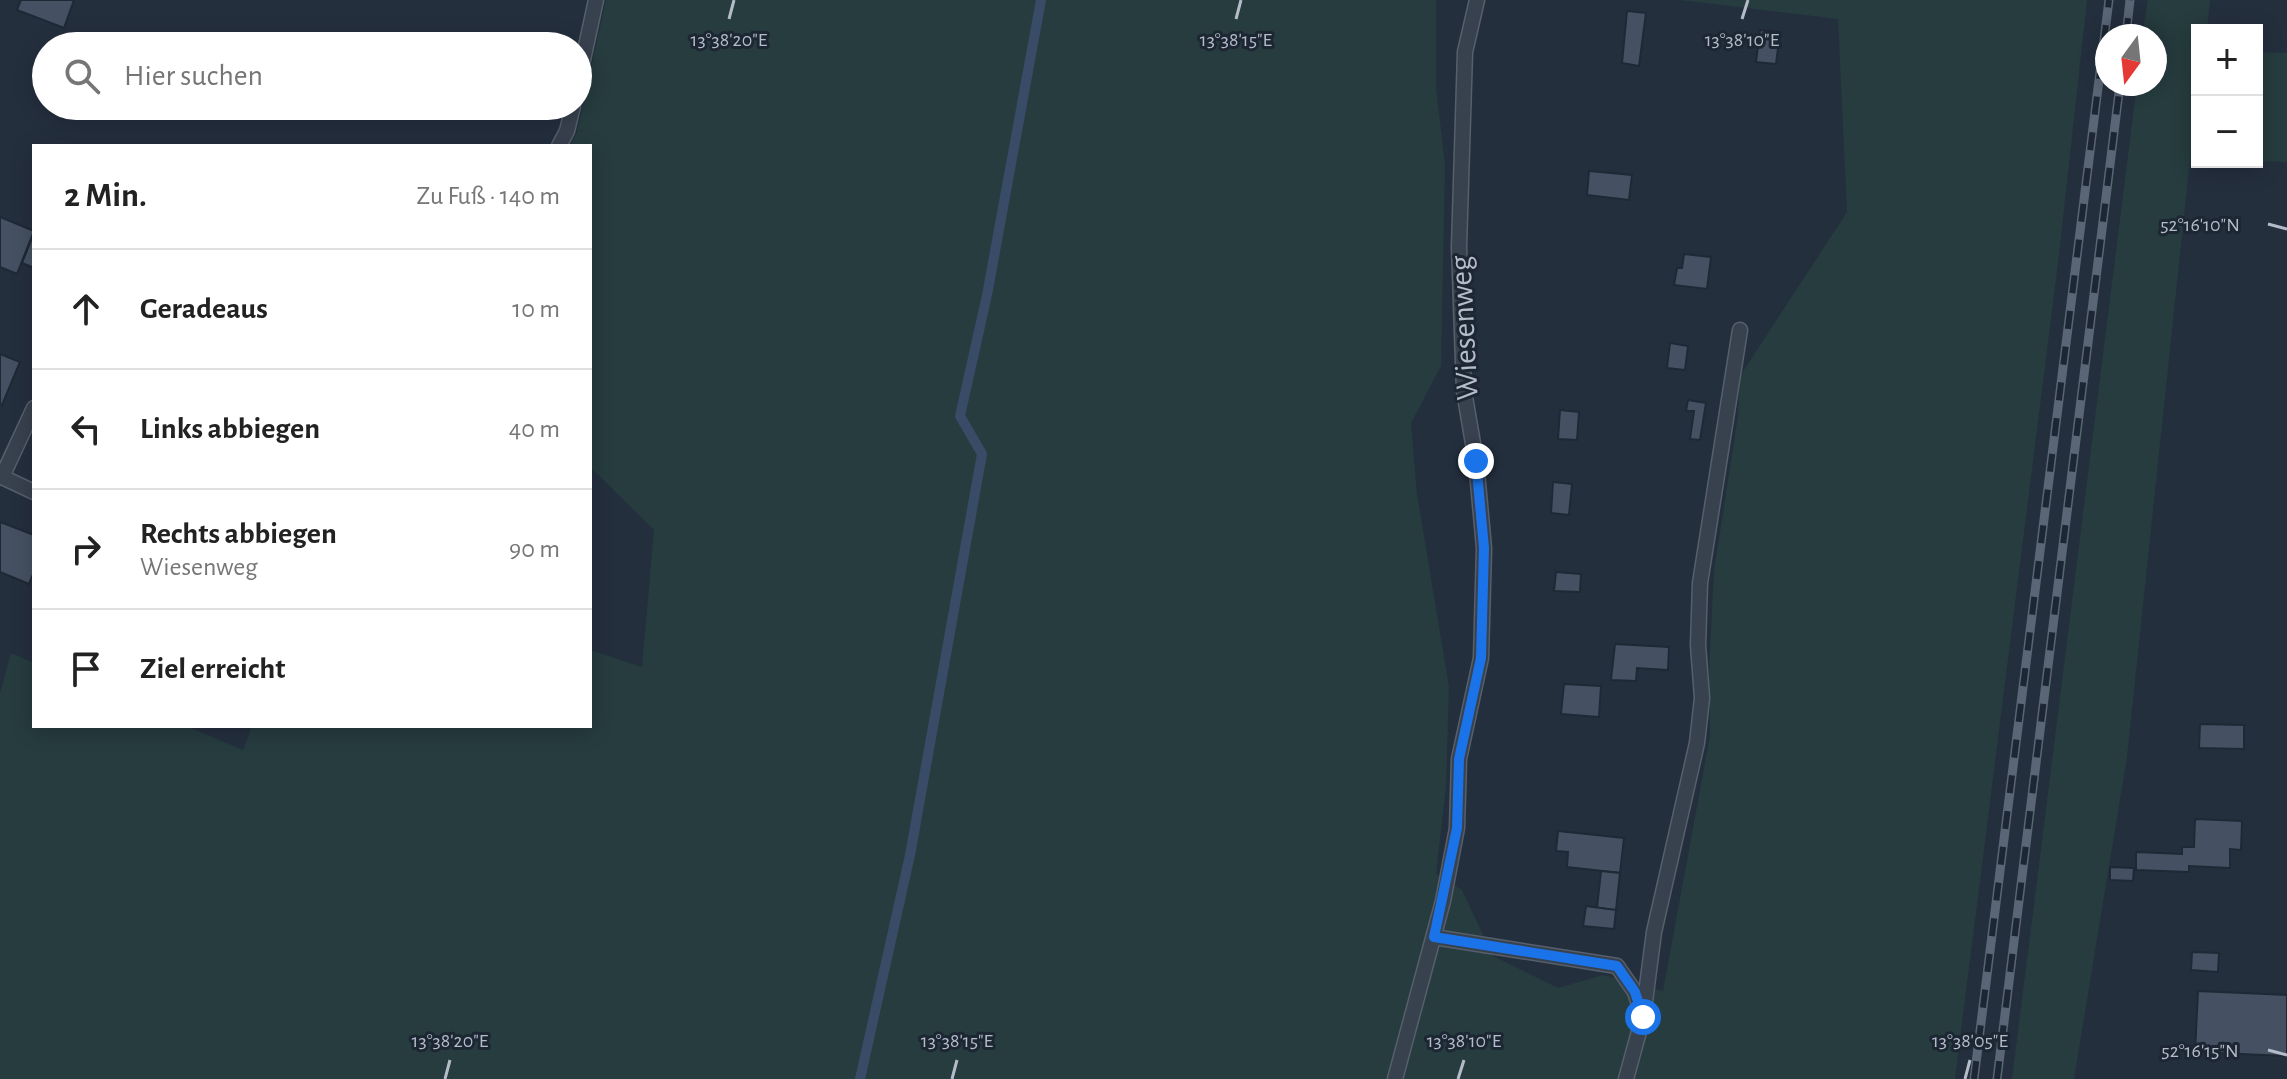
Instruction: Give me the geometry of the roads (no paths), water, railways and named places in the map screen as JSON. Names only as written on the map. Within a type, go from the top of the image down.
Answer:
[{"type":"lane","points":[[589,32],[596,0]]},
{"type":"lane","name":"Wiesenweg","points":[[1395,1079],[1434,937],[1457,828],[1459,759],[1481,658],[1484,548],[1476,461],[1464,391],[1459,262],[1465,52],[1477,0]]},
{"type":"lane","points":[[560,144],[568,120]]},
{"type":"lane","points":[[1626,1079],[1643,1017],[1654,932],[1697,743],[1702,698],[1698,645],[1700,583],[1740,330]]},
{"type":"lane","points":[[32,412],[1,477],[32,491]]},
{"type":"lane","points":[[1434,937],[1617,966],[1635,992],[1643,1017]]},
{"type":"waterway","points":[[860,1079],[910,855],[982,454],[960,416],[987,295],[1041,0]]},
{"type":"railway","points":[[1974,1079],[2109,0]]},
{"type":"railway","points":[[2127,24],[2130,0]]},
{"type":"railway","points":[[1997,1079],[2119,96]]}]
